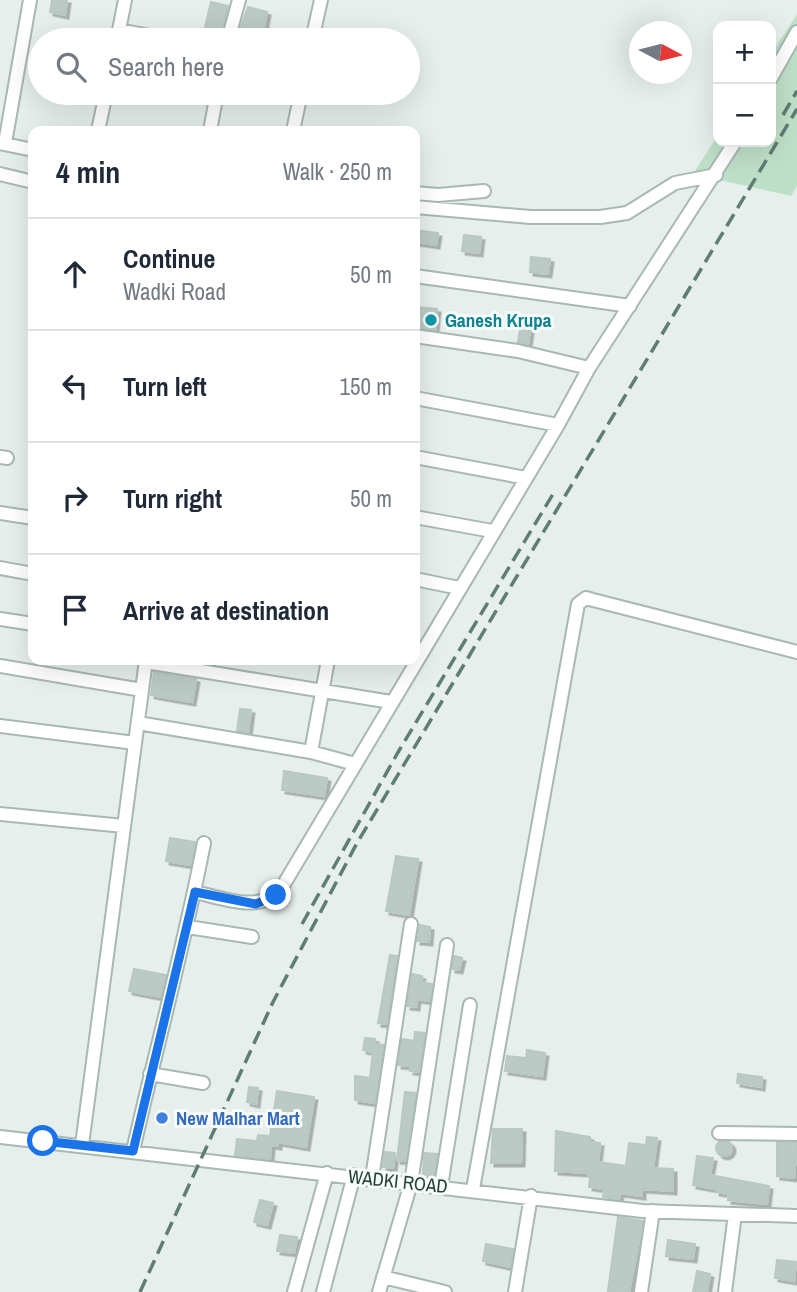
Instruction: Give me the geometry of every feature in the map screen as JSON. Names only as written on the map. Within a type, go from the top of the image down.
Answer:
[{"type":"street","points":[[28,149],[3,143],[30,0]]},
{"type":"street","points":[[119,28],[125,0]]},
{"type":"street","points":[[231,28],[239,0]]},
{"type":"street","points":[[315,28],[321,0]]},
{"type":"street","points":[[776,69],[797,32]]},
{"type":"street","points":[[99,126],[103,105]]},
{"type":"street","points":[[211,126],[215,105]]},
{"type":"street","points":[[294,126],[298,105]]},
{"type":"street","points":[[420,645],[526,478],[589,368],[732,147]]},
{"type":"street","points":[[0,174],[28,180]]},
{"type":"street","points":[[420,208],[530,217],[600,218],[627,213],[675,183],[716,175]]},
{"type":"street","points":[[420,193],[438,195],[484,191]]},
{"type":"street","points":[[420,277],[630,306]]},
{"type":"street","points":[[420,337],[518,351],[589,368]]},
{"type":"street","points":[[420,399],[558,425]]},
{"type":"street","points":[[420,458],[526,478]]},
{"type":"street","points":[[0,513],[28,517]]},
{"type":"street","points":[[420,518],[492,531]]},
{"type":"street","points":[[0,568],[28,573]]},
{"type":"street","points":[[420,580],[458,588]]},
{"type":"street","points":[[473,1189],[578,604],[586,598],[797,652]]},
{"type":"street","points":[[0,619],[28,623]]},
{"type":"street","points":[[82,1145],[145,665]]},
{"type":"street","points":[[170,665],[391,702]]},
{"type":"street","points":[[311,752],[327,665]]},
{"type":"street","points":[[195,892],[256,904],[276,895],[391,702],[410,665]]},
{"type":"street","points":[[0,666],[142,690]]},
{"type":"street","points":[[138,723],[311,752],[355,764]]},
{"type":"street","points":[[0,726],[135,743]]},
{"type":"street","points":[[0,814],[124,826]]},
{"type":"street","points":[[133,1151],[188,927],[204,843]]},
{"type":"street","points":[[372,1178],[411,924]]},
{"type":"street","points":[[188,927],[252,937]]},
{"type":"street","points":[[379,1292],[411,1183],[447,945]]},
{"type":"street","points":[[441,1186],[470,1005]]},
{"type":"street","points":[[150,1074],[203,1083]]},
{"type":"street","points":[[719,1133],[797,1134]]},
{"type":"street","name":"WADKI ROAD","points":[[0,1137],[354,1175],[653,1211],[797,1216]]},
{"type":"street","points":[[294,1292],[327,1173]]},
{"type":"street","points":[[323,1292],[354,1175]]},
{"type":"street","points":[[515,1292],[531,1196]]},
{"type":"street","points":[[641,1292],[653,1211]]},
{"type":"street","points":[[725,1292],[735,1214]]},
{"type":"street","points":[[383,1277],[444,1292]]},
{"type":"green space","points":[[797,14],[797,186],[791,196],[693,174],[713,143],[713,147],[776,147],[776,46]]},
{"type":"building","points":[[52,0],[67,0],[65,15],[50,12]]},
{"type":"building","points":[[211,2],[228,6],[222,28],[205,28]]},
{"type":"building","points":[[248,7],[267,12],[264,28],[240,28]]},
{"type":"building","points":[[420,231],[438,233],[436,245],[420,243]]},
{"type":"building","points":[[464,235],[481,237],[479,253],[462,251]]},
{"type":"building","points":[[531,257],[550,259],[548,274],[530,272]]},
{"type":"building","name":"Ganesh Krupa","points":[[420,307],[437,309],[435,330],[420,328]]},
{"type":"building","points":[[521,322],[531,323],[528,344],[518,342]]},
{"type":"building","points":[[154,672],[196,679],[192,702],[151,695]]},
{"type":"building","points":[[240,709],[251,710],[248,733],[237,731]]},
{"type":"building","points":[[284,771],[327,778],[324,796],[282,790]]},
{"type":"building","points":[[170,838],[195,842],[191,865],[166,861]]},
{"type":"building","points":[[396,856],[418,859],[409,915],[386,911]]},
{"type":"building","points":[[420,925],[430,927],[429,942],[417,941]]},
{"type":"building","points":[[390,955],[397,956],[387,1024],[378,1023]]},
{"type":"building","points":[[454,956],[462,958],[459,970],[452,969]]},
{"type":"building","points":[[134,969],[166,975],[161,997],[129,991]]},
{"type":"building","points":[[412,974],[422,976],[421,982],[432,984],[430,1001],[417,999],[416,1007],[407,1006]]},
{"type":"building","points":[[415,1032],[425,1033],[419,1072],[410,1071],[411,1066],[398,1065],[402,1039],[414,1041]]},
{"type":"building","points":[[365,1038],[375,1039],[375,1044],[384,1045],[375,1103],[355,1100],[355,1076],[370,1078],[373,1052],[363,1050]]},
{"type":"building","points":[[527,1050],[545,1053],[542,1076],[505,1071],[507,1056],[526,1058]]},
{"type":"building","points":[[738,1074],[762,1077],[761,1087],[737,1083]]},
{"type":"building","points":[[249,1087],[258,1088],[256,1104],[247,1102]]},
{"type":"building","points":[[277,1091],[314,1097],[306,1147],[278,1142],[278,1146],[271,1145],[270,1159],[235,1155],[237,1139],[257,1141],[258,1135],[270,1136]]},
{"type":"building","points":[[405,1092],[416,1093],[406,1161],[397,1160]]},
{"type":"building","points":[[493,1129],[522,1129],[521,1163],[491,1163]]},
{"type":"building","points":[[556,1131],[590,1137],[590,1142],[600,1143],[598,1162],[626,1166],[629,1143],[646,1145],[647,1137],[657,1138],[653,1168],[673,1169],[673,1191],[642,1189],[642,1196],[620,1193],[619,1199],[603,1197],[604,1189],[589,1187],[590,1177],[587,1173],[555,1171]]},
{"type":"building","points":[[721,1140],[727,1140],[732,1148],[730,1154],[721,1156],[716,1151],[716,1145]]},
{"type":"building","points":[[777,1142],[797,1143],[794,1178],[777,1176]]},
{"type":"building","points":[[385,1152],[395,1153],[393,1168],[383,1167]]},
{"type":"building","points":[[424,1153],[437,1154],[434,1176],[423,1175]]},
{"type":"building","points":[[697,1156],[713,1158],[710,1175],[769,1186],[767,1204],[728,1200],[729,1194],[693,1185]]},
{"type":"building","points":[[260,1200],[273,1203],[267,1225],[254,1222]]},
{"type":"building","points":[[618,1217],[643,1221],[629,1292],[608,1291]]},
{"type":"building","points":[[280,1235],[297,1237],[294,1253],[277,1251]]},
{"type":"building","points":[[668,1240],[695,1244],[693,1259],[666,1256]]},
{"type":"building","points":[[486,1244],[513,1249],[510,1267],[483,1261]]},
{"type":"building","points":[[777,1260],[796,1262],[794,1281],[775,1278]]},
{"type":"building","points":[[697,1271],[710,1274],[707,1292],[693,1292]]},
{"type":"railway","points":[[783,115],[797,91]]},
{"type":"railway","points":[[140,1292],[273,1002],[357,843],[797,109]]},
{"type":"railway","points":[[302,924],[397,754],[556,489]]},
{"type":"place","name":"Ganesh Krupa","points":[[431,320]]},
{"type":"place","name":"New Malhar Mart","points":[[162,1118]]},
{"type":"route","points":[[43,1141],[133,1151],[195,892],[256,904],[276,895]]}]
